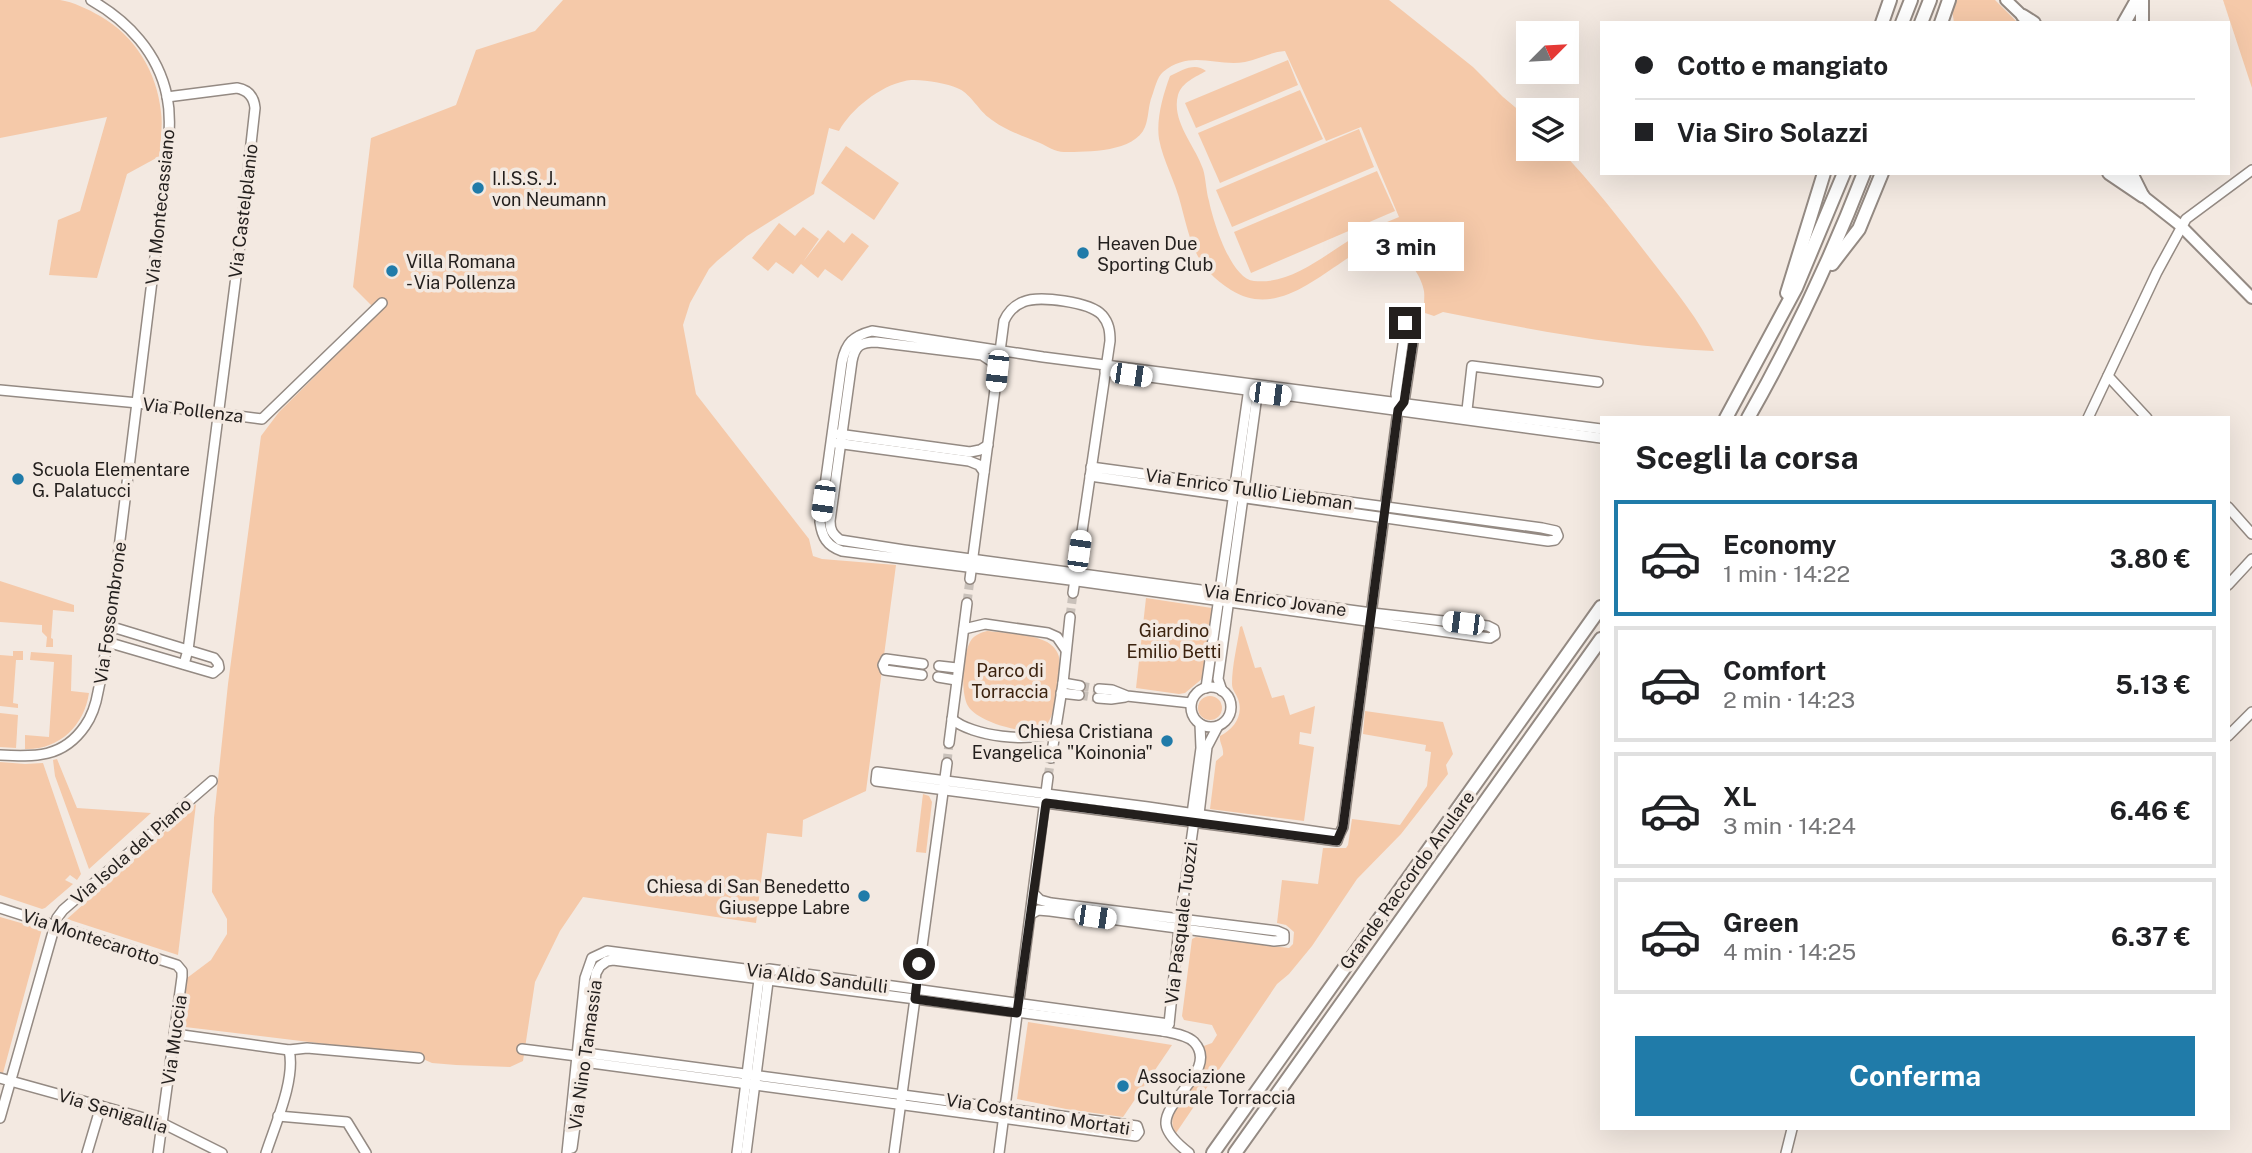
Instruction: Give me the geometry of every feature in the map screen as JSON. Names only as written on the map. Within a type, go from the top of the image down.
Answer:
[{"type":"highway","points":[[1879,0],[1882,21]]},
{"type":"highway","points":[[1883,21],[1890,0]]},
{"type":"highway","points":[[1903,21],[1911,0]]},
{"type":"highway","points":[[1923,21],[1930,0]]},
{"type":"highway","points":[[2126,21],[2139,0]]},
{"type":"highway","points":[[2139,0],[2142,21]]},
{"type":"highway","points":[[1942,21],[1947,4]]},
{"type":"highway","points":[[1780,319],[1823,175]]},
{"type":"highway","points":[[1727,416],[1780,319],[1811,254],[1843,175]]},
{"type":"highway","points":[[1749,416],[1820,281],[1863,175]]},
{"type":"highway","points":[[1820,281],[1858,229],[1881,175]]},
{"type":"highway","points":[[2112,175],[2143,196]]},
{"type":"highway","points":[[2132,175],[2143,196]]},
{"type":"highway","name":"Grande Raccordo Anulare","points":[[1213,1153],[1600,608]]},
{"type":"highway","name":"Grande Raccordo Anulare","points":[[1235,1153],[1600,640]]},
{"type":"main road","points":[[2006,0],[2029,20]]},
{"type":"main road","points":[[2125,175],[2143,196],[2181,226],[2252,298]]},
{"type":"street","name":"Via Montecassiano","points":[[91,0],[114,14],[135,33],[152,56],[162,77],[167,97],[169,136],[138,403]]},
{"type":"street","name":"Via Castelplanio","points":[[167,97],[237,88],[248,93],[255,104],[218,412]]},
{"type":"street","points":[[2089,416],[2181,226],[2186,219],[2252,170]]},
{"type":"street","points":[[970,579],[1004,321],[1014,307],[1034,299],[1069,302],[1094,309],[1107,323],[1110,341],[1073,593]]},
{"type":"street","name":"Via Pollenza","points":[[0,390],[138,403],[262,419],[382,303]]},
{"type":"street","points":[[944,785],[876,781],[877,772],[944,785],[1195,816],[1337,841],[1343,827],[1399,405],[1405,323],[1412,319],[1415,329],[1399,405]]},
{"type":"street","points":[[837,438],[854,350],[862,338],[872,331],[1254,388],[1467,410],[1600,429]]},
{"type":"street","points":[[862,338],[982,355],[991,360],[997,371]]},
{"type":"street","points":[[1467,410],[1472,366],[1598,382]]},
{"type":"street","points":[[2108,376],[2145,416]]},
{"type":"street","points":[[1222,691],[1214,687],[1196,693],[1191,703],[1192,715],[1200,724],[1218,726],[1230,712],[1229,700],[1218,679],[1224,597],[1254,388]]},
{"type":"street","name":"Via Fossombrone","points":[[0,755],[43,756],[77,737],[88,723],[94,707],[107,642],[138,403]]},
{"type":"street","points":[[1399,405],[1600,438]]},
{"type":"street","points":[[184,664],[218,412]]},
{"type":"street","points":[[837,438],[970,452],[988,445]]},
{"type":"street","points":[[837,438],[969,461],[984,472]]},
{"type":"street","name":"Via Enrico Jovane","points":[[837,438],[820,522],[829,537],[904,555],[1371,617],[1490,638],[1496,632],[1488,626],[1371,617]]},
{"type":"street","name":"Via Enrico Tullio Liebman","points":[[1091,471],[1384,512],[1542,528],[1556,531],[1558,536],[1555,540],[1548,541],[1384,512]]},
{"type":"street","points":[[2230,509],[2252,534]]},
{"type":"street","points":[[2230,583],[2252,559]]},
{"type":"street","points":[[1206,688],[1224,597]]},
{"type":"street","points":[[949,743],[967,603]]},
{"type":"street","points":[[1051,758],[1070,617]]},
{"type":"street","points":[[964,629],[985,624],[1048,632],[1057,637],[1066,650]]},
{"type":"street","points":[[107,642],[213,673],[219,668],[216,659],[109,626]]},
{"type":"street","points":[[922,675],[885,670],[883,665],[886,659],[923,664]]},
{"type":"street","points":[[939,666],[957,668]]},
{"type":"street","points":[[937,677],[956,680]]},
{"type":"street","points":[[1061,693],[1080,691],[1063,683]]},
{"type":"street","points":[[1099,693],[1112,690],[1126,696],[1191,703]]},
{"type":"street","points":[[2230,734],[2252,712]]},
{"type":"street","points":[[952,719],[970,730],[1031,738],[1055,732]]},
{"type":"street","name":"Via Pasquale Tuozzi","points":[[1195,816],[1201,748],[1200,724]]},
{"type":"street","name":"Via Pasquale Tuozzi","points":[[1166,1028],[1195,816],[1207,747],[1218,726]]},
{"type":"street","points":[[894,1153],[947,763]]},
{"type":"street","points":[[999,1153],[1048,777]]},
{"type":"street","name":"Via Isola del Piano","points":[[54,924],[63,910],[212,780]]},
{"type":"street","points":[[1031,914],[1038,910],[1180,923],[1277,931],[1284,934],[1284,940],[1274,941],[1180,923],[1051,903],[1040,900],[1034,894]]},
{"type":"street","name":"Via Montecarotto","points":[[0,908],[177,965],[180,969]]},
{"type":"street","points":[[0,1118],[54,924]]},
{"type":"street","name":"Via Aldo Sandulli","points":[[592,958],[607,951],[1166,1028],[1194,1042],[1198,1052],[1199,1064],[1195,1074],[1166,1119],[1171,1135],[1187,1152]]},
{"type":"street","name":"Via Nino Tamassia","points":[[582,1057],[585,978],[592,958]]},
{"type":"street","name":"Via Aldo Sandulli","points":[[607,961],[764,974]]},
{"type":"street","name":"Via Nino Tamassia","points":[[569,1153],[596,973],[607,961]]},
{"type":"street","name":"Via Muccia","points":[[159,1153],[182,975],[180,969]]},
{"type":"street","points":[[746,1153],[751,1079],[764,974]]},
{"type":"street","points":[[175,1034],[289,1050],[307,1048],[419,1058]]},
{"type":"street","name":"Via Costantino Mortati","points":[[522,1049],[1003,1112],[1137,1126],[1139,1132],[1136,1136],[1003,1112]]},
{"type":"street","points":[[266,1153],[291,1066],[289,1050]]},
{"type":"street","name":"Via Senigallia","points":[[0,1078],[162,1123],[222,1153]]},
{"type":"street","points":[[737,1153],[751,1079]]},
{"type":"street","points":[[87,1153],[101,1106]]},
{"type":"street","points":[[278,1116],[347,1122],[366,1153]]},
{"type":"street","points":[[1786,1153],[1792,1130]]},
{"type":"green space","points":[[0,0],[60,0],[95,13],[113,24],[134,45],[155,83],[162,118],[160,156],[127,174],[97,278],[49,275],[58,220],[80,211],[107,117],[0,138]]},
{"type":"green space","points":[[563,0],[1389,0],[1473,67],[1516,108],[1516,161],[1572,163],[1680,297],[1714,351],[1611,342],[1443,312],[1434,316],[1425,313],[1422,285],[1413,267],[1389,251],[1366,249],[1302,288],[1275,298],[1246,297],[1231,290],[1209,272],[1196,253],[1159,139],[1159,115],[1170,76],[1184,69],[1197,67],[1206,71],[1190,80],[1180,90],[1178,114],[1203,169],[1211,210],[1224,248],[1246,278],[1268,281],[1295,273],[1360,234],[1399,217],[1361,127],[1326,141],[1285,51],[1245,62],[1194,60],[1173,65],[1163,72],[1158,80],[1145,127],[1140,135],[1121,146],[1098,151],[1061,152],[1013,132],[988,117],[966,93],[952,86],[910,80],[895,84],[876,93],[859,107],[839,131],[829,128],[814,194],[747,236],[709,269],[690,303],[683,325],[696,394],[809,539],[813,556],[896,565],[866,791],[803,820],[802,837],[767,833],[756,923],[583,897],[560,931],[535,982],[523,1061],[510,1067],[432,1063],[407,1052],[185,1027],[183,1023],[187,978],[211,960],[227,934],[227,919],[212,892],[214,818],[228,684],[261,436],[279,412],[373,319],[371,305],[353,287],[371,138],[456,105],[476,50],[535,31]]},
{"type":"green space","points":[[1954,0],[1995,0],[2016,21],[1954,21]]},
{"type":"green space","points":[[2223,0],[2252,0],[2252,88],[2230,21]]},
{"type":"green space","points":[[1288,60],[1298,85],[1196,128],[1185,103]]},
{"type":"green space","points":[[1300,90],[1323,139],[1220,183],[1198,133]]},
{"type":"green space","points":[[1359,129],[1374,167],[1232,227],[1216,190]]},
{"type":"green space","points":[[846,146],[899,183],[874,220],[821,183]]},
{"type":"green space","points":[[1377,171],[1395,211],[1251,273],[1234,232]]},
{"type":"green space","points":[[779,223],[795,236],[803,227],[819,239],[803,262],[828,230],[844,243],[852,233],[869,246],[842,281],[825,269],[818,278],[801,264],[793,274],[776,262],[768,271],[752,258]]},
{"type":"green space","points":[[0,581],[74,605],[74,612],[53,610],[53,647],[46,647],[47,637],[42,632],[42,625],[0,622]]},
{"type":"green space","name":"Giardino Emilio Betti","points":[[1146,598],[1212,608],[1203,678],[1185,693],[1136,688]]},
{"type":"green space","points":[[1242,626],[1255,668],[1261,667],[1272,698],[1284,695],[1290,715],[1315,706],[1311,734],[1300,732],[1299,744],[1314,747],[1304,821],[1210,809],[1216,761],[1223,755],[1220,736],[1230,730],[1240,711],[1232,684]]},
{"type":"green space","name":"Parco di Torraccia","points":[[987,631],[1037,638],[1057,651],[1059,680],[1056,700],[1052,716],[1042,729],[1031,731],[1006,727],[987,721],[968,706],[963,674],[968,648],[977,635]]},
{"type":"green space","points":[[13,651],[23,651],[23,660],[16,660],[13,703],[18,704],[18,708],[0,706],[0,655],[13,656]]},
{"type":"green space","points":[[31,652],[72,655],[71,691],[89,693],[82,716],[68,734],[49,745],[25,749],[25,735],[49,737],[54,662],[30,660]]},
{"type":"green space","points":[[1210,696],[1219,699],[1222,708],[1219,717],[1210,720],[1201,717],[1198,708],[1201,699]]},
{"type":"green space","points":[[1365,711],[1443,722],[1453,754],[1446,765],[1448,774],[1401,834],[1357,879],[1312,946],[1277,984],[1176,1133],[1173,1125],[1175,1110],[1199,1074],[1201,1047],[1212,1043],[1217,1035],[1212,1025],[1184,1020],[1182,1016],[1192,939],[1196,937],[1289,948],[1293,944],[1294,932],[1286,925],[1277,923],[1282,880],[1318,884],[1323,848],[1346,848],[1352,819],[1400,825],[1427,786],[1431,752],[1425,751],[1426,745],[1363,734]]},
{"type":"green space","points":[[0,713],[18,715],[16,748],[0,747]]},
{"type":"green space","points":[[57,759],[77,808],[151,813],[89,869],[55,776],[53,760]]},
{"type":"green space","points":[[0,762],[43,763],[81,874],[77,880],[70,875],[65,880],[73,884],[42,909],[0,895]]},
{"type":"green space","points":[[923,794],[929,796],[932,802],[926,853],[916,852]]},
{"type":"green space","points":[[196,804],[178,955],[67,919]]},
{"type":"green space","points":[[0,917],[42,929],[3,1073],[0,1072]]},
{"type":"green space","points":[[1028,1022],[1172,1045],[1123,1117],[1066,1109],[1017,1099]]},
{"type":"tunnel","points":[[967,603],[970,579]]},
{"type":"tunnel","points":[[1070,617],[1073,593]]},
{"type":"tunnel","points":[[1080,686],[1099,689]]},
{"type":"tunnel","points":[[1079,695],[1098,698]]},
{"type":"tunnel","points":[[947,763],[949,743]]},
{"type":"tunnel","points":[[1048,777],[1051,758]]},
{"type":"place","name":"I.I.S.S. J. von Neumann","points":[[478,188]]},
{"type":"place","name":"Heaven Due Sporting Club","points":[[1083,253]]},
{"type":"place","name":"Villa Romana - Via Pollenza","points":[[392,271]]},
{"type":"place","name":"Scuola Elementare G. Palatucci","points":[[18,479]]},
{"type":"place","name":"Chiesa Cristiana Evangelica \"Koinonia\"","points":[[1167,741]]},
{"type":"place","name":"Chiesa di San Benedetto Giuseppe Labre","points":[[864,896]]},
{"type":"place","name":"Associazione Culturale Torraccia","points":[[1123,1086]]},
{"type":"route","points":[[919,964],[915,999],[1017,1013],[1046,803],[1337,841],[1343,827],[1398,410],[1404,402],[1415,329],[1412,319],[1405,323]]}]
